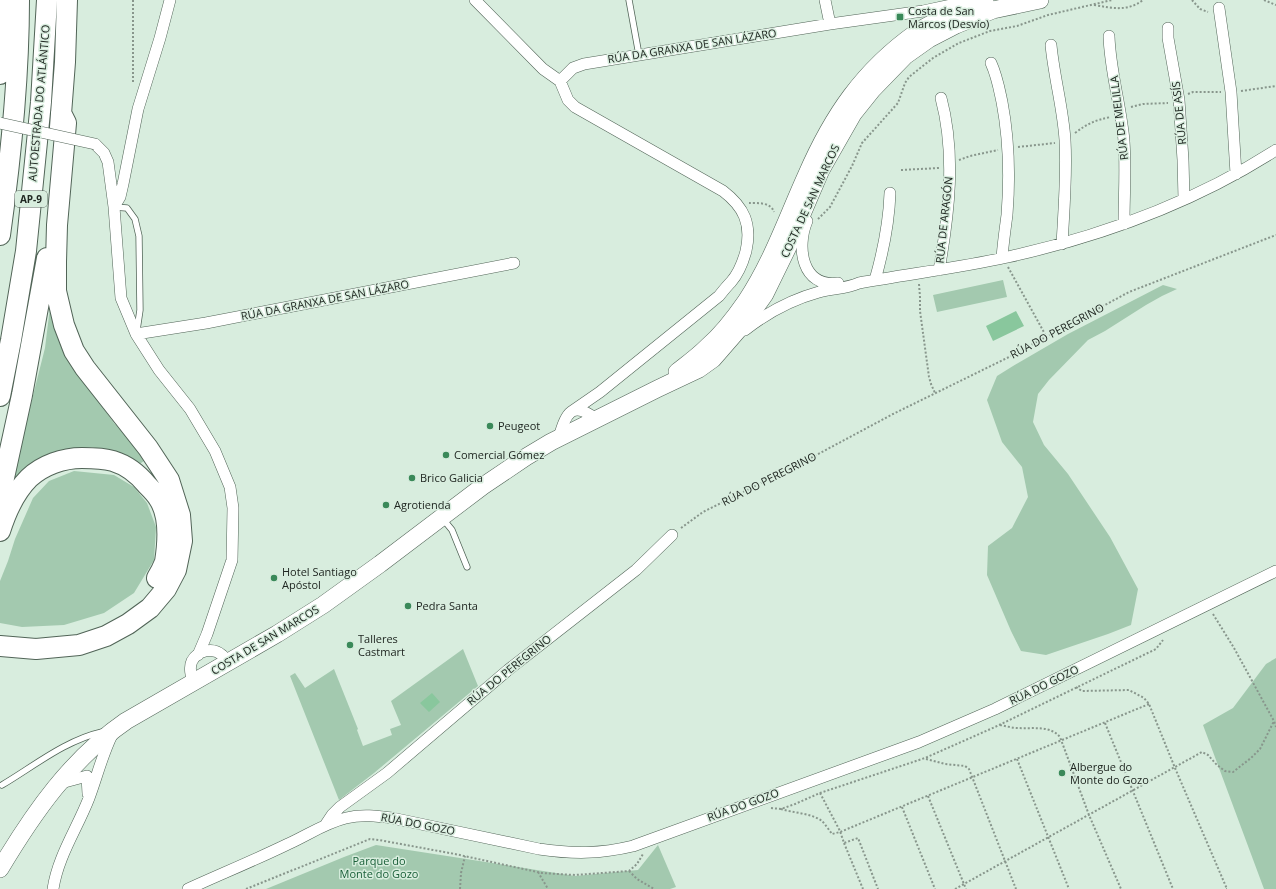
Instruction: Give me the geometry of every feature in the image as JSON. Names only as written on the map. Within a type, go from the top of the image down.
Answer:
[{"type":"highway","points":[[0,74],[6,0]]},
{"type":"highway","name":"AP-9","points":[[0,235],[12,137],[19,30],[19,0]]},
{"type":"highway","name":"AUTOESTRADA DO ATLÁNTICO","points":[[0,396],[12,340],[26,250],[41,102],[47,0]]},
{"type":"highway","points":[[0,496],[22,395],[47,255],[61,113],[67,27],[67,0]]},
{"type":"highway","points":[[0,646],[36,649],[79,645],[106,636],[128,624],[150,608],[166,589],[176,570],[182,541],[180,515],[169,480],[148,448],[85,368],[74,351],[64,325],[56,291],[57,225],[66,123],[61,113]]},
{"type":"highway","points":[[0,531],[11,502],[29,478],[44,467],[60,461],[76,458],[98,458],[113,461],[131,469],[143,479],[159,500],[165,515],[167,537],[164,563],[154,585],[141,601],[122,616],[101,626],[77,634],[35,637],[0,634]]},
{"type":"main road","name":"COSTA DE SAN MARCOS","points":[[657,389],[708,347],[746,300],[771,256],[824,137],[839,111],[870,72],[927,24],[989,5],[1040,0]]},
{"type":"main road","name":"COSTA DE SAN MARCOS","points":[[0,869],[22,834],[57,785],[83,756],[114,729],[277,634],[323,605],[483,486],[592,416],[657,389],[703,366],[713,359],[730,341],[757,307],[773,280],[821,170],[846,124],[859,105],[905,56],[929,39],[989,5]]},
{"type":"main road","points":[[905,56],[909,46],[927,24]]},
{"type":"street","points":[[114,207],[120,197],[138,109],[170,0]]},
{"type":"street","points":[[475,0],[543,69],[560,81],[568,100],[575,107],[723,191],[737,204],[746,219],[748,234],[744,259],[732,281],[719,296],[600,392],[571,412],[563,422],[559,438]]},
{"type":"street","points":[[825,0],[830,24]]},
{"type":"street","points":[[927,24],[975,0]]},
{"type":"street","points":[[1220,12],[1231,92],[1236,174]]},
{"type":"street","name":"RÚA DA GRANXA DE SAN LÁZARO","points":[[560,81],[573,68],[584,64],[830,24],[900,14],[927,24]]},
{"type":"street","name":"RÚA DE ASÍS","points":[[1168,28],[1168,38],[1179,100],[1184,199]]},
{"type":"street","name":"RÚA DE MELILLA","points":[[1109,36],[1109,49],[1124,142],[1124,224]]},
{"type":"street","points":[[1051,46],[1052,61],[1062,113],[1065,139],[1062,244]]},
{"type":"street","points":[[991,63],[996,74],[1003,108],[1008,148],[1009,174],[1007,214],[1002,258]]},
{"type":"street","name":"RÚA DE ARAGÓN","points":[[939,270],[950,185],[950,164],[944,110],[941,98]]},
{"type":"street","points":[[0,124],[95,144],[104,153],[108,162],[114,207],[121,298],[136,334],[159,370],[190,409],[215,451],[230,487],[233,508],[232,560],[207,634],[198,655]]},
{"type":"street","points":[[730,341],[767,314],[785,304],[821,291],[1002,258],[1062,244],[1124,224],[1184,199],[1236,174],[1276,150]]},
{"type":"street","points":[[821,170],[820,184],[814,204],[803,230],[801,248],[803,261],[809,271],[820,281],[827,284],[853,281],[859,283]]},
{"type":"street","points":[[875,280],[884,241],[890,193]]},
{"type":"street","name":"RÚA DA GRANXA DE SAN LÁZARO","points":[[136,334],[206,323],[514,263]]},
{"type":"street","points":[[592,416],[589,408],[600,392]]},
{"type":"street","name":"COSTA DE SAN MARCOS","points":[[571,412],[579,410],[592,416]]},
{"type":"street","name":"RÚA DO PEREGRINO","points":[[326,824],[340,807],[387,773],[508,670],[636,570],[672,535]]},
{"type":"street","name":"RÚA DO GOZO","points":[[188,889],[288,845],[326,824],[358,816],[392,818],[546,850],[590,853],[618,850],[633,846],[952,729],[1002,706],[1276,571]]},
{"type":"street","points":[[207,634],[214,651]]},
{"type":"street","points":[[193,682],[190,669],[192,661],[198,655],[206,651],[214,651],[222,655],[228,662]]},
{"type":"street","points":[[53,889],[55,876],[61,858],[89,799],[98,770],[114,729]]},
{"type":"street","points":[[83,756],[96,765],[98,770]]},
{"type":"street","points":[[83,756],[89,799]]},
{"type":"street","points":[[57,785],[65,781],[94,775],[98,770]]},
{"type":"lane","points":[[629,0],[640,55]]},
{"type":"lane","points":[[114,207],[127,208],[135,219],[139,236],[140,310],[136,334]]},
{"type":"lane","points":[[441,518],[452,530],[466,567]]},
{"type":"lane","points":[[2,785],[58,750],[97,733],[114,729]]},
{"type":"path","points":[[133,0],[133,86]]},
{"type":"path","points":[[816,221],[830,207],[852,166],[862,143],[898,103],[909,77],[933,58],[959,43],[990,31],[1017,26],[1048,15],[1112,0]]},
{"type":"path","points":[[1093,5],[1118,8],[1135,6],[1143,0]]},
{"type":"path","points":[[1192,0],[1200,9],[1220,12]]},
{"type":"path","points":[[1264,0],[1276,5]]},
{"type":"path","points":[[901,170],[943,168],[970,156],[1008,148],[1039,146],[1057,142],[1065,139],[1089,123],[1111,117],[1128,108],[1143,104],[1171,103],[1179,100]]},
{"type":"path","points":[[737,204],[750,202],[765,204],[773,208],[776,215]]},
{"type":"path","name":"RÚA DO PEREGRINO","points":[[672,535],[703,512],[935,393],[1007,358],[1129,292],[1276,234]]},
{"type":"path","points":[[1008,268],[1046,336]]},
{"type":"path","points":[[918,284],[929,377],[935,393]]},
{"type":"path","points":[[1207,604],[1234,648],[1276,727]]},
{"type":"path","points":[[769,808],[781,808],[820,793],[924,758],[998,725],[1156,649],[1165,635]]},
{"type":"path","points":[[1076,688],[1082,691],[1129,690],[1144,698],[1149,704],[1226,889]]},
{"type":"path","points":[[781,808],[788,811],[805,814],[822,821],[832,834],[840,832],[1149,704]]},
{"type":"path","points":[[955,889],[1202,752],[1208,755],[1217,765],[1226,771],[1233,772],[1260,749],[1274,721]]},
{"type":"path","points":[[1105,723],[1173,889]]},
{"type":"path","points":[[998,725],[1017,728],[1047,729],[1055,732],[1061,741],[1120,889]]},
{"type":"path","points":[[924,758],[945,764],[965,766],[969,769],[1016,889]]},
{"type":"path","points":[[1017,759],[1068,889]]},
{"type":"path","points":[[820,793],[840,832],[863,889]]},
{"type":"path","points":[[928,796],[966,889]]},
{"type":"path","points":[[902,807],[934,889]]},
{"type":"path","points":[[844,843],[858,838],[878,889]]},
{"type":"path","points":[[246,889],[370,840],[379,840],[465,856],[538,872],[575,875],[629,871],[637,864],[643,854],[648,850]]},
{"type":"path","points":[[460,889],[461,873],[465,856]]},
{"type":"path","points":[[629,871],[637,879],[654,889]]},
{"type":"path","points":[[538,872],[548,889]]},
{"type":"green space","points":[[1003,280],[1007,297],[937,312],[933,295]]},
{"type":"green space","points":[[1163,285],[1177,289],[1146,305],[1088,340],[1049,380],[1038,394],[1033,422],[1044,445],[1068,474],[1110,537],[1138,589],[1131,625],[1046,655],[1021,651],[987,575],[988,546],[1012,528],[1028,497],[1022,467],[1002,442],[987,400],[997,376],[1068,334]]},
{"type":"green space","points":[[51,299],[56,334],[74,366],[93,394],[114,423],[132,443],[144,461],[138,465],[121,455],[92,447],[59,450],[35,463],[14,482],[17,459],[45,348]]},
{"type":"green space","points":[[74,471],[114,475],[134,487],[147,503],[156,527],[154,560],[134,593],[104,613],[64,625],[22,627],[0,623],[0,581],[15,539],[33,498],[49,481]]},
{"type":"green space","points":[[463,649],[478,686],[374,773],[339,800],[290,676],[295,673],[305,688],[334,669],[358,729],[357,730],[363,746],[392,735],[390,729],[401,725],[391,701]]},
{"type":"green space","points":[[1276,658],[1276,889],[1264,889],[1203,725],[1233,708],[1266,664]]},
{"type":"green space","name":"Parque do Monte do Gozo","points":[[376,845],[575,876],[638,870],[658,845],[676,887],[670,889],[266,889]]},
{"type":"shaded area","points":[[1016,311],[1024,326],[993,341],[986,326]]},
{"type":"shaded area","points":[[432,693],[440,702],[429,712],[420,703]]},
{"type":"place","name":"Costa de San Marcos (Desvío)","points":[[900,17]]},
{"type":"place","name":"Peugeot","points":[[490,426]]},
{"type":"place","name":"Comercial Gómez","points":[[446,455]]},
{"type":"place","name":"Brico Galicia","points":[[412,478]]},
{"type":"place","name":"Agrotienda","points":[[386,505]]},
{"type":"place","name":"Hotel Santiago Apóstol","points":[[274,578]]},
{"type":"place","name":"Pedra Santa","points":[[408,606]]},
{"type":"place","name":"Talleres Castmart","points":[[350,645]]},
{"type":"place","name":"Albergue do Monte do Gozo","points":[[1062,773]]}]
